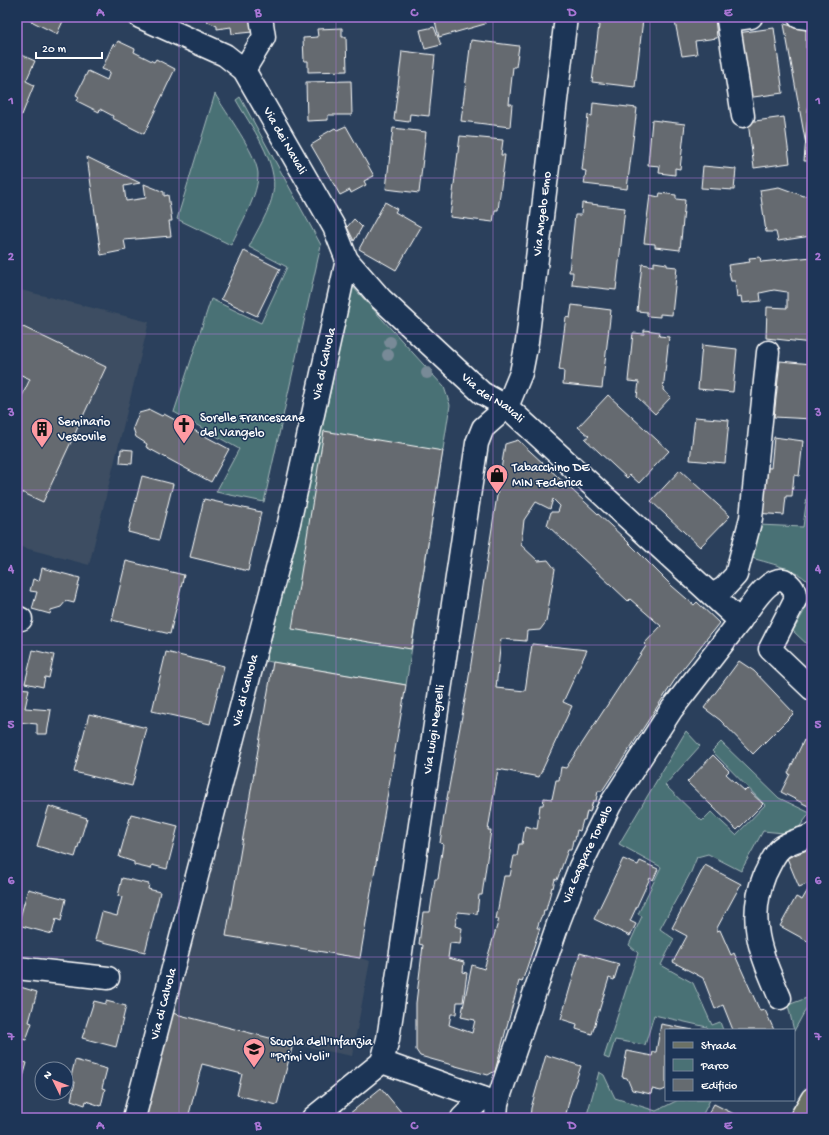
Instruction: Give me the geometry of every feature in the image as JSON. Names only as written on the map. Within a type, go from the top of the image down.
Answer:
[{"type":"main road","points":[[801,1118],[812,1099]]},
{"type":"street","name":"Via dei Navali","points":[[140,17],[225,55],[244,70],[334,228],[347,260],[381,299],[482,393],[507,407],[740,621]]},
{"type":"street","points":[[244,70],[264,37],[261,17]]},
{"type":"street","name":"Via Angelo Emo","points":[[507,407],[521,373],[527,342],[566,17]]},
{"type":"street","points":[[743,116],[728,20],[751,17]]},
{"type":"street","points":[[799,17],[812,19]]},
{"type":"street","name":"Via di Calvola","points":[[134,1118],[289,523],[347,260]]},
{"type":"street","points":[[712,595],[724,588],[736,575],[751,518],[768,352]]},
{"type":"street","name":"Via Luigi Negrelli","points":[[382,1062],[388,1040],[477,443],[483,428],[493,417],[507,407]]},
{"type":"street","points":[[740,621],[766,587],[774,581],[784,580],[793,588],[796,593],[795,600],[770,649],[812,689]]},
{"type":"street","name":"Via Gaspare Tonello","points":[[492,1107],[559,921],[580,868],[610,805],[672,709],[740,621]]},
{"type":"street","points":[[780,998],[763,958],[755,927],[760,887],[773,856],[782,847],[812,835]]},
{"type":"street","points":[[17,968],[108,978]]},
{"type":"street","points":[[313,1118],[382,1062],[492,1107]]},
{"type":"street","points":[[462,1118],[492,1107]]},
{"type":"shaded area","points":[[17,289],[149,322],[89,565],[17,546]]},
{"type":"shaded area","points":[[266,661],[406,685],[360,958],[370,961],[352,1056],[293,1044],[172,1013]]},
{"type":"green space","points":[[215,94],[252,155],[258,173],[252,200],[231,245],[177,219]]},
{"type":"green space","points":[[240,97],[321,245],[264,502],[216,492],[239,449],[174,412],[211,299],[261,323],[287,267],[249,247],[269,207],[273,193],[274,181],[268,157],[236,100]]},
{"type":"green space","points":[[352,286],[444,387],[450,405],[406,685],[266,661],[330,393]]},
{"type":"green space","points":[[812,459],[812,649],[793,631],[808,603],[811,594],[811,586],[798,574],[779,566],[752,558],[759,525],[803,527]]},
{"type":"green space","points":[[686,731],[700,746],[665,785],[702,821],[711,812],[736,835],[765,805],[712,751],[721,742],[779,798],[810,813],[794,834],[763,831],[741,871],[708,854],[697,857],[691,872],[660,929],[674,939],[661,965],[693,983],[712,1025],[720,1022],[723,1029],[708,1029],[707,1027],[654,1015],[645,1045],[615,1040],[609,1059],[604,1057],[638,953],[629,945],[642,916],[638,914],[661,867],[619,844]]},
{"type":"green space","points":[[812,996],[795,1029],[794,1029],[788,1005]]},
{"type":"green space","points":[[599,1072],[604,1075],[615,1098],[656,1111],[676,1101],[710,1101],[701,1118],[586,1118]]},
{"type":"building","points":[[23,17],[65,17],[57,34]]},
{"type":"building","points":[[206,17],[251,17],[252,32],[232,34],[231,27],[217,29],[217,26],[208,22]]},
{"type":"building","points":[[442,17],[483,17],[485,24],[439,37],[435,21],[443,19]]},
{"type":"building","points":[[600,17],[643,19],[635,87],[592,82]]},
{"type":"building","points":[[674,17],[715,17],[717,38],[695,41],[697,54],[682,56]]},
{"type":"building","points":[[784,24],[806,29],[806,48],[812,49],[806,145]]},
{"type":"building","points":[[434,27],[441,45],[425,49],[420,30]]},
{"type":"building","points":[[342,28],[342,37],[346,37],[347,71],[308,72],[308,61],[304,61],[303,38],[318,37],[317,29]]},
{"type":"building","points":[[774,28],[783,93],[746,98],[737,33]]},
{"type":"building","points":[[471,40],[519,46],[516,67],[513,67],[509,104],[512,104],[510,127],[461,121]]},
{"type":"building","points":[[118,41],[135,49],[134,52],[154,62],[156,59],[175,69],[144,134],[112,118],[113,116],[100,109],[99,112],[77,101],[79,97],[76,95],[88,71],[107,80],[110,72],[102,69],[113,44],[115,46]]},
{"type":"building","points":[[402,51],[435,55],[429,116],[410,114],[409,122],[394,120]]},
{"type":"building","points":[[17,53],[35,61],[26,81],[34,85],[22,115],[17,113]]},
{"type":"building","points":[[812,66],[812,161],[804,161]]},
{"type":"building","points":[[351,81],[352,115],[328,115],[328,120],[307,121],[306,82]]},
{"type":"building","points":[[593,103],[637,108],[627,189],[584,184],[586,171],[582,170],[588,115],[592,116]]},
{"type":"building","points":[[784,117],[790,163],[754,168],[748,122]]},
{"type":"building","points":[[652,120],[685,124],[680,169],[675,168],[675,175],[659,173],[660,166],[648,165]]},
{"type":"building","points":[[346,126],[374,176],[364,181],[366,185],[351,193],[350,190],[340,195],[311,145],[321,139],[319,137],[335,128],[337,130]]},
{"type":"building","points":[[393,128],[426,132],[419,193],[386,189]]},
{"type":"building","points":[[460,136],[503,140],[501,155],[505,155],[498,210],[495,210],[493,222],[450,217]]},
{"type":"building","points":[[87,157],[140,183],[124,186],[126,201],[146,198],[144,184],[164,192],[164,196],[168,195],[172,221],[169,221],[171,236],[124,240],[126,250],[101,255]]},
{"type":"building","points":[[703,166],[736,169],[734,190],[701,188]]},
{"type":"building","points":[[811,186],[811,236],[778,241],[776,232],[766,232],[760,190],[779,187],[804,196],[810,194]]},
{"type":"building","points":[[660,193],[676,195],[676,199],[685,200],[680,250],[655,247],[655,244],[644,243],[650,195],[659,197]]},
{"type":"building","points":[[385,202],[397,209],[395,212],[421,227],[396,270],[359,249]]},
{"type":"building","points":[[582,203],[625,208],[616,290],[572,285],[573,272],[569,272],[575,215],[581,215]]},
{"type":"building","points":[[354,219],[362,227],[354,241],[347,227]]},
{"type":"building","points":[[244,251],[280,269],[257,316],[221,299]]},
{"type":"building","points":[[760,257],[761,262],[812,257],[812,343],[766,338],[767,307],[787,308],[787,292],[774,290],[760,293],[761,301],[742,303],[741,296],[737,297],[735,281],[731,281],[728,265],[750,262],[749,258]]},
{"type":"building","points":[[654,262],[677,267],[672,315],[660,314],[660,317],[647,316],[647,312],[637,311],[642,264],[654,266]]},
{"type":"building","points":[[572,305],[611,310],[602,388],[563,384],[564,371],[559,370],[566,317],[570,318]]},
{"type":"building","name":"Seminario Vescovile","points":[[17,324],[106,367],[43,502],[17,490],[17,407],[30,379],[17,373]]},
{"type":"building","points":[[644,330],[660,332],[659,336],[669,337],[663,390],[671,397],[655,414],[637,397],[639,382],[628,381],[633,333],[644,334]]},
{"type":"building","points":[[702,345],[737,349],[733,392],[698,389]]},
{"type":"building","points":[[780,361],[812,364],[812,419],[774,417]]},
{"type":"building","points":[[608,395],[669,451],[639,483],[630,475],[627,478],[585,439],[589,436],[578,427]]},
{"type":"building","name":"Sorelle Francescane del Vangelo","points":[[150,410],[162,416],[164,414],[229,449],[211,482],[146,447],[147,444],[136,437],[133,428],[139,413]]},
{"type":"building","points":[[695,417],[729,420],[725,463],[690,460]]},
{"type":"building","points":[[324,431],[443,451],[411,649],[292,629]]},
{"type":"building","points":[[774,437],[803,441],[799,476],[794,475],[792,496],[786,496],[784,515],[755,513],[759,467],[771,468]]},
{"type":"building","points":[[518,440],[624,538],[672,586],[694,605],[697,602],[719,623],[678,675],[602,791],[598,791],[596,801],[593,801],[590,812],[587,811],[580,831],[577,830],[571,850],[568,850],[557,880],[555,879],[546,910],[544,910],[543,916],[541,917],[537,928],[540,928],[522,982],[519,981],[495,1071],[488,1075],[420,1056],[416,1050],[416,1003],[423,945],[419,944],[423,912],[430,912],[435,879],[438,879],[443,844],[440,843],[445,809],[468,683],[505,444]],"holes":[[[553,499],[560,506],[558,512],[551,512],[547,525],[628,601],[630,599],[661,626],[644,644],[646,646],[566,768],[561,767],[559,780],[556,780],[552,799],[544,798],[543,805],[540,805],[537,829],[525,826],[522,844],[519,844],[517,856],[514,856],[510,876],[504,876],[496,919],[499,919],[484,969],[472,965],[461,1017],[475,1020],[472,1033],[449,1025],[451,1014],[456,1014],[457,1002],[463,1002],[467,973],[463,972],[464,962],[448,958],[450,943],[460,944],[462,928],[455,926],[458,912],[477,914],[479,895],[482,895],[491,830],[488,830],[498,769],[539,777],[572,706],[563,702],[587,650],[532,644],[525,691],[496,688],[501,639],[526,641],[527,631],[540,630],[546,622],[555,569],[548,560],[538,561],[521,545],[524,520],[536,502],[550,509]]]},
{"type":"building","points":[[121,449],[133,450],[132,464],[120,463]]},
{"type":"building","points":[[680,470],[730,516],[700,547],[651,501]]},
{"type":"building","points":[[142,476],[173,484],[159,540],[128,532]]},
{"type":"building","points":[[17,490],[22,492],[17,504]]},
{"type":"building","points":[[204,499],[261,512],[248,571],[190,557]]},
{"type":"building","points":[[126,561],[184,575],[170,634],[112,620]]},
{"type":"building","points":[[42,568],[80,578],[74,603],[66,601],[61,607],[51,610],[50,614],[32,609],[37,592],[30,591],[33,579],[39,581]]},
{"type":"building","points":[[33,650],[54,655],[49,678],[45,677],[43,687],[25,683]]},
{"type":"building","points":[[166,652],[224,666],[210,724],[152,711]]},
{"type":"building","points":[[739,661],[754,671],[794,713],[753,754],[720,720],[704,708]]},
{"type":"building","points":[[273,662],[406,685],[360,958],[226,936]]},
{"type":"building","points":[[17,688],[29,689],[25,708],[51,710],[47,734],[37,734],[37,724],[17,722]]},
{"type":"building","points":[[89,714],[147,728],[132,786],[74,772]]},
{"type":"building","points":[[804,740],[812,744],[812,808],[781,792],[790,774],[788,773]]},
{"type":"building","points":[[713,755],[729,771],[726,774],[745,791],[747,789],[763,804],[737,830],[687,782]]},
{"type":"building","points":[[49,806],[87,818],[75,857],[37,846]]},
{"type":"building","points":[[131,814],[178,826],[167,869],[152,865],[151,869],[134,865],[134,862],[119,857]]},
{"type":"building","points":[[812,848],[811,943],[780,926],[796,897],[802,900],[809,888],[807,884],[799,887],[787,858]]},
{"type":"building","points":[[623,859],[638,865],[640,861],[658,869],[653,880],[650,878],[630,921],[636,924],[630,936],[594,919]]},
{"type":"building","points":[[705,865],[741,884],[717,928],[717,931],[720,930],[731,955],[734,953],[760,1011],[765,1010],[774,1029],[733,1029],[723,1005],[715,1009],[703,978],[673,962],[687,936],[672,928]]},
{"type":"building","points":[[122,878],[149,884],[148,889],[160,892],[145,952],[95,940],[102,912],[117,916],[122,897],[118,896]]},
{"type":"building","points":[[28,889],[66,899],[61,921],[56,919],[52,934],[18,925]]},
{"type":"building","points":[[580,953],[619,964],[614,980],[609,978],[592,1034],[576,1029],[577,1024],[561,1019]]},
{"type":"building","points":[[17,986],[37,992],[29,1022],[32,1023],[26,1040],[17,1038]]},
{"type":"building","points":[[94,1001],[106,1004],[106,1001],[126,1006],[116,1047],[82,1038]]},
{"type":"building","name":"Scuola dell'Infanzia \"Primi Voli\"","points":[[172,1013],[293,1044],[277,1105],[237,1095],[242,1074],[202,1064],[188,1118],[145,1118]]},
{"type":"building","points":[[661,1024],[688,1029],[665,1029],[665,1089],[661,1091],[652,1089],[651,1094],[632,1090],[627,1078],[622,1077],[627,1051],[652,1056],[653,1052],[656,1052]]},
{"type":"building","points":[[546,1055],[581,1066],[570,1097],[565,1118],[530,1118],[531,1108]]},
{"type":"building","points":[[17,1060],[27,1063],[18,1095],[17,1095]]},
{"type":"building","points":[[75,1060],[107,1069],[102,1088],[105,1089],[101,1106],[86,1101],[85,1105],[74,1101]]},
{"type":"building","points":[[381,1088],[406,1118],[352,1118],[349,1114]]},
{"type":"building","points":[[714,1104],[742,1118],[706,1118]]},
{"type":"place","name":"Sorelle Francescane del Vangelo","points":[[184,444]]},
{"type":"place","name":"Seminario Vescovile","points":[[42,448]]},
{"type":"place","name":"Tabacchino DE MIN Federica","points":[[497,494]]},
{"type":"place","name":"Scuola dell'Infanzia \"Primi Voli\"","points":[[254,1068]]}]
